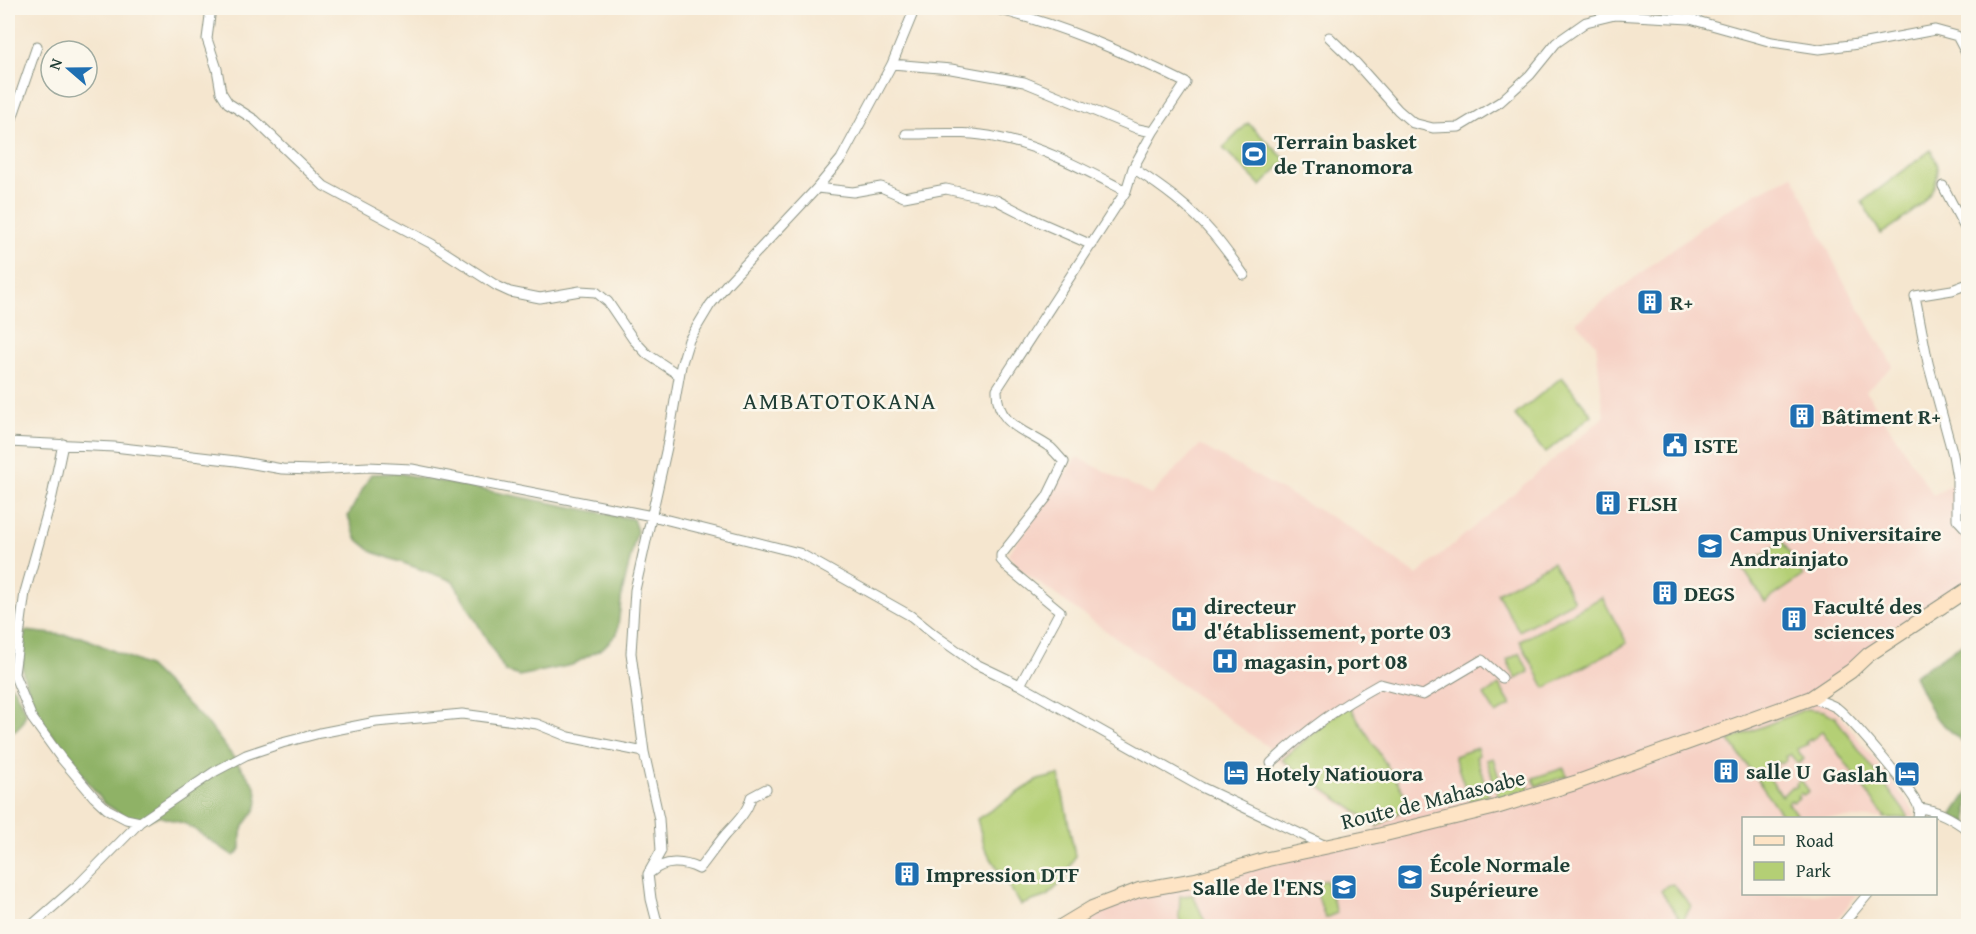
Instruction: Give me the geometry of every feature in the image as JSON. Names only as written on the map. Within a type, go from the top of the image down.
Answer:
[{"type":"street","points":[[211,8],[207,39],[224,98],[255,120],[324,186],[432,244],[510,292],[540,298],[580,291],[596,292],[608,302],[633,339],[647,354],[679,375]]},
{"type":"street","points":[[658,927],[648,874],[661,851],[659,819],[644,752],[631,653],[634,590],[675,410],[679,375],[689,340],[710,305],[842,159],[892,64],[915,8]]},
{"type":"street","points":[[992,8],[1068,30],[1149,65],[1186,84],[1153,132],[1132,168],[1126,191],[997,389],[997,401],[1005,418],[1028,436],[1052,449],[1064,462],[1047,497],[1001,555],[1001,560],[1008,568],[1059,611],[1020,685]]},
{"type":"street","points":[[1329,37],[1398,110],[1413,123],[1433,128],[1459,127],[1500,102],[1530,75],[1556,43],[1586,22],[1614,15],[1690,19],[1772,42],[1819,49],[1935,30],[1957,36],[1968,57]]},
{"type":"street","points":[[8,130],[37,46]]},
{"type":"street","points":[[892,64],[951,69],[1024,82],[1138,129],[1153,132]]},
{"type":"street","points":[[906,134],[964,134],[997,137],[1066,160],[1126,191]]},
{"type":"street","points":[[1132,168],[1165,189],[1191,210],[1214,234],[1244,275]]},
{"type":"street","points":[[1943,186],[1968,234]]},
{"type":"street","points":[[817,188],[853,192],[881,187],[904,197],[946,189],[996,200],[1037,221],[1092,244]]},
{"type":"street","points":[[1968,284],[1952,290],[1915,296],[1928,363],[1953,455],[1957,478],[1957,519],[1968,531]]},
{"type":"street","points":[[8,442],[114,447],[236,461],[282,469],[368,467],[412,469],[652,516],[799,553],[911,615],[976,664],[1020,685],[1201,787],[1329,847]]},
{"type":"street","points":[[63,444],[52,496],[25,591],[11,675],[32,718],[61,758],[94,797],[107,809],[126,819],[140,822]]},
{"type":"street","name":"Route de Mahasoabe","points":[[1062,927],[1092,908],[1139,890],[1196,879],[1496,807],[1564,787],[1811,698],[1851,671],[1868,655],[1968,589]]},
{"type":"street","points":[[1271,763],[1305,731],[1341,705],[1380,684],[1423,696],[1482,660],[1502,678]]},
{"type":"street","points":[[1811,698],[1828,703],[1839,710],[1889,767],[1918,814],[1932,809],[1968,830]]},
{"type":"street","points":[[31,927],[79,884],[140,822],[214,772],[246,755],[320,733],[385,721],[462,714],[537,724],[569,737],[644,752]]},
{"type":"street","points":[[648,874],[658,866],[671,863],[688,864],[699,869],[726,834],[737,824],[749,805],[751,797],[766,789]]},
{"type":"street","points":[[1841,927],[1867,895]]},
{"type":"shaded area","name":"Campus Universitaire Andrainjato","points":[[1793,175],[1841,277],[1893,366],[1866,391],[1933,495],[1955,484],[1968,517],[1968,582],[1815,689],[1843,719],[1910,805],[1914,817],[1742,817],[1742,895],[1856,895],[1832,926],[1068,926],[1098,908],[1378,830],[1272,757],[1275,752],[1021,570],[1008,554],[1077,457],[1151,495],[1200,445],[1349,527],[1417,575],[1604,417],[1596,344],[1576,322],[1715,217]]},
{"type":"green space","name":"Terrain basket de Tranomora","points":[[1248,123],[1286,160],[1261,186],[1223,148]]},
{"type":"green space","points":[[1931,150],[1938,168],[1932,189],[1918,207],[1881,234],[1862,202]]},
{"type":"green space","points":[[1562,377],[1592,415],[1545,453],[1515,415]]},
{"type":"green space","points":[[397,473],[633,519],[637,531],[622,593],[617,634],[603,648],[572,665],[519,676],[505,671],[453,581],[373,552],[356,538],[348,516],[371,474]]},
{"type":"green space","points":[[1783,542],[1803,576],[1765,602],[1742,567]]},
{"type":"green space","points":[[1553,562],[1574,601],[1519,631],[1497,593]]},
{"type":"green space","points":[[1602,597],[1627,643],[1545,688],[1520,641]]},
{"type":"green space","points":[[25,631],[82,637],[148,666],[209,725],[255,786],[257,795],[257,806],[241,832],[241,849],[234,856],[186,824],[158,816],[148,820],[127,818],[104,803],[38,716],[23,674],[22,653]]},
{"type":"green space","points":[[1968,640],[1967,746],[1933,715],[1914,676]]},
{"type":"green space","points":[[1520,653],[1529,672],[1516,679],[1507,660]]},
{"type":"green space","points":[[8,684],[14,688],[26,713],[22,724],[8,736]]},
{"type":"green space","points":[[1499,685],[1511,705],[1496,714],[1484,695]]},
{"type":"green space","points":[[1349,705],[1411,804],[1377,827],[1379,823],[1371,822],[1282,760]]},
{"type":"green space","points":[[1806,709],[1824,711],[1835,717],[1908,817],[1885,817],[1822,731],[1812,741],[1811,739],[1806,742],[1808,744],[1797,749],[1804,759],[1798,764],[1790,754],[1785,757],[1787,760],[1775,765],[1777,768],[1771,772],[1769,769],[1765,772],[1782,796],[1792,786],[1794,788],[1797,786],[1796,784],[1801,780],[1809,791],[1803,795],[1801,793],[1797,796],[1799,798],[1788,803],[1798,817],[1783,817],[1729,740]]},
{"type":"green space","points":[[1477,748],[1479,755],[1476,757],[1489,795],[1470,802],[1454,756]]},
{"type":"green space","points":[[1493,758],[1502,788],[1527,781],[1529,789],[1499,798],[1487,760]]},
{"type":"green space","points":[[1564,768],[1567,776],[1536,786],[1533,778]]},
{"type":"green space","points":[[1059,775],[1075,856],[1064,880],[1047,896],[1021,905],[985,849],[977,819],[1038,780]]},
{"type":"green space","points":[[1968,792],[1968,824],[1952,816]]},
{"type":"green space","points":[[1326,880],[1337,913],[1325,918],[1314,884]]},
{"type":"green space","points":[[1673,884],[1691,906],[1682,922],[1661,891]]},
{"type":"green space","points":[[1193,895],[1207,926],[1184,926],[1179,919],[1180,896]]},
{"type":"place","name":"Terrain basket de Tranomora","points":[[1254,154]]},
{"type":"place","name":"R+","points":[[1650,302]]},
{"type":"place","name":"Bâtiment R+","points":[[1802,416]]},
{"type":"place","name":"ISTE","points":[[1675,445]]},
{"type":"place","name":"FLSH","points":[[1608,503]]},
{"type":"place","name":"Campus Universitaire Andrainjato","points":[[1710,546]]},
{"type":"place","name":"DEGS","points":[[1665,593]]},
{"type":"place","name":"directeur d'établissement, porte 03","points":[[1184,619]]},
{"type":"place","name":"Faculté des sciences","points":[[1794,619]]},
{"type":"place","name":"magasin, port 08","points":[[1225,661]]},
{"type":"place","name":"salle U","points":[[1726,771]]},
{"type":"place","name":"Hotely Natiouora","points":[[1236,773]]},
{"type":"place","name":"Gaslah","points":[[1907,774]]},
{"type":"place","name":"Impression DTF","points":[[907,874]]},
{"type":"place","name":"École Normale Supérieure","points":[[1410,877]]},
{"type":"place","name":"Salle de l'ENS","points":[[1344,887]]},
{"type":"district","name":"AMBATOTOKANA","points":[[840,400]]}]
